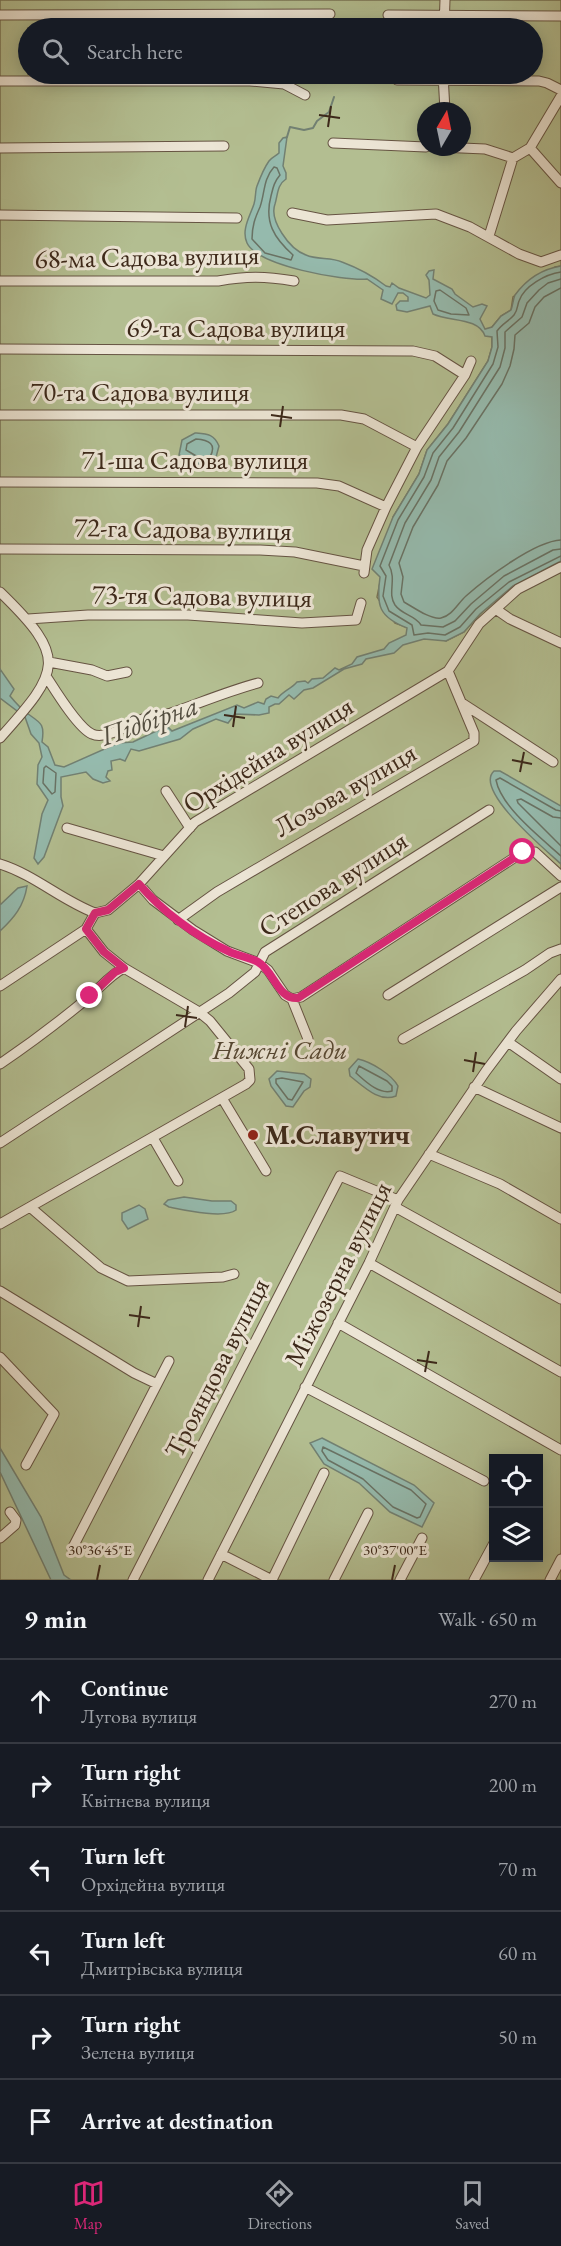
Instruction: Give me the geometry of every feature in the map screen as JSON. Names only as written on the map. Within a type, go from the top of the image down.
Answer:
[{"type":"street","points":[[445,0],[445,18]]},
{"type":"street","points":[[0,15],[330,14]]},
{"type":"street","points":[[388,15],[561,16]]},
{"type":"street","points":[[0,81],[18,81]]},
{"type":"street","points":[[543,82],[561,90]]},
{"type":"street","points":[[284,84],[305,95]]},
{"type":"street","points":[[443,84],[444,102]]},
{"type":"street","points":[[489,236],[513,158],[530,148],[561,96]]},
{"type":"street","points":[[333,143],[417,147]]},
{"type":"street","points":[[0,148],[224,146]]},
{"type":"street","points":[[471,148],[485,149],[513,158]]},
{"type":"street","points":[[530,148],[561,183]]},
{"type":"street","points":[[292,213],[327,220],[436,214],[489,236],[519,254],[541,262],[561,255]]},
{"type":"street","points":[[0,215],[237,218]]},
{"type":"street","name":"68-ма Садова вулиця","points":[[0,281],[218,281],[246,276],[294,281]]},
{"type":"street","name":"69-та Садова вулиця","points":[[0,349],[413,351],[435,356],[465,375]]},
{"type":"street","points":[[386,507],[417,447],[465,375],[471,361]]},
{"type":"street","name":"70-та Садова вулиця","points":[[0,415],[341,415],[364,419],[417,447]]},
{"type":"street","name":"71-ша Садова вулиця","points":[[0,482],[317,483],[339,486],[386,507]]},
{"type":"street","name":"72-га Садова вулиця","points":[[0,549],[295,552],[364,570],[367,550],[386,507]]},
{"type":"street","name":"Орхідейна вулиця","points":[[95,913],[108,910],[139,884],[195,822],[448,671],[479,624],[518,589],[561,567]]},
{"type":"street","points":[[0,592],[28,620],[45,643],[49,662],[46,676],[35,698],[0,738]]},
{"type":"street","name":"73-тя Садова вулиця","points":[[28,620],[88,615],[188,615],[302,623],[356,620],[361,603]]},
{"type":"street","points":[[496,610],[561,644]]},
{"type":"street","points":[[49,662],[92,670],[107,676],[128,672]]},
{"type":"street","name":"Лозова вулиця","points":[[178,920],[217,892],[474,741],[474,733],[448,671]]},
{"type":"street","points":[[46,676],[78,721],[88,732],[98,736],[114,732],[147,717],[169,713],[258,682]]},
{"type":"street","points":[[460,701],[553,762]]},
{"type":"street","points":[[166,791],[190,828]]},
{"type":"street","name":"Степова вулиця","points":[[0,1143],[229,993],[255,972],[265,952],[489,810]]},
{"type":"street","points":[[67,828],[165,856]]},
{"type":"street","points":[[292,999],[301,997],[528,850],[535,852],[561,876]]},
{"type":"street","points":[[0,864],[34,878],[95,913],[86,929],[0,986]]},
{"type":"street","points":[[139,884],[153,900],[178,920],[227,951],[260,963],[268,970],[285,994],[292,999],[308,1039]]},
{"type":"street","points":[[388,995],[561,887]]},
{"type":"street","points":[[0,1224],[246,1084],[251,1075],[242,1059],[210,1021],[199,1012],[124,968],[104,952],[86,929]]},
{"type":"street","points":[[403,1039],[525,970],[550,953],[561,949]]},
{"type":"street","points":[[0,1064],[90,996],[115,972],[124,968]]},
{"type":"street","name":"Міжозерна вулиця","points":[[208,1580],[369,1263],[397,1203],[474,1087],[561,979]]},
{"type":"street","points":[[508,1042],[561,1079]]},
{"type":"street","points":[[474,1087],[561,1128]]},
{"type":"street","points":[[222,1098],[266,1171]]},
{"type":"street","points":[[153,1138],[178,1181]]},
{"type":"street","points":[[429,1154],[500,1184],[561,1220]]},
{"type":"street","name":"Трояндова вулиця","points":[[133,1580],[340,1176],[397,1203]]},
{"type":"street","points":[[397,1203],[561,1299]]},
{"type":"street","points":[[30,1207],[101,1268],[128,1281],[223,1277],[234,1274]]},
{"type":"street","points":[[369,1263],[561,1372]]},
{"type":"street","points":[[0,1291],[134,1373],[158,1384]]},
{"type":"street","points":[[338,1323],[561,1450]]},
{"type":"street","points":[[0,1357],[54,1414],[26,1465]]},
{"type":"street","points":[[72,1549],[170,1361]]},
{"type":"street","points":[[305,1387],[484,1481]]},
{"type":"street","points":[[221,1554],[272,1580],[324,1473]]},
{"type":"street","points":[[0,1538],[15,1525],[16,1520],[10,1512]]},
{"type":"street","points":[[334,1580],[368,1513]]},
{"type":"street","points":[[400,1580],[422,1538]]},
{"type":"street","points":[[474,1580],[489,1552]]},
{"type":"street","points":[[550,1580],[561,1559]]},
{"type":"green space","name":"Нижні Сади","points":[[0,0],[561,0],[561,266],[555,267],[513,297],[511,310],[501,316],[492,327],[492,347],[488,361],[448,424],[427,450],[419,474],[393,517],[377,597],[395,623],[446,641],[464,632],[480,614],[513,586],[561,561],[561,1580],[0,1580]]},
{"type":"water","points":[[287,137],[283,166],[286,179],[278,190],[275,218],[287,240],[306,255],[338,260],[365,272],[386,286],[390,287],[392,283],[426,298],[430,295],[429,280],[426,275],[429,271],[434,270],[433,279],[452,289],[455,294],[473,307],[482,304],[487,306],[480,319],[485,329],[492,327],[501,316],[511,310],[515,295],[529,280],[547,270],[561,266],[561,561],[513,586],[480,614],[464,632],[446,641],[424,639],[403,645],[394,653],[366,659],[362,664],[344,669],[313,688],[304,690],[294,699],[289,695],[279,704],[269,707],[269,713],[235,714],[228,723],[216,719],[193,729],[180,739],[139,751],[131,749],[125,761],[120,759],[111,761],[112,770],[108,771],[106,777],[110,781],[103,783],[93,779],[86,772],[61,777],[63,806],[44,857],[38,864],[34,858],[42,814],[48,800],[37,784],[38,765],[42,757],[39,743],[31,734],[25,717],[0,698],[0,669],[14,689],[10,696],[41,725],[42,742],[48,747],[55,765],[64,767],[118,743],[133,742],[167,726],[172,731],[237,705],[244,708],[258,702],[264,704],[266,699],[271,696],[278,698],[297,682],[308,683],[312,679],[323,678],[335,668],[339,670],[352,664],[357,657],[384,649],[389,643],[406,635],[407,628],[385,615],[379,603],[380,577],[372,569],[393,517],[419,474],[427,450],[448,424],[488,361],[492,337],[485,336],[481,330],[470,323],[433,314],[430,306],[407,312],[397,310],[396,305],[400,301],[408,301],[408,297],[403,293],[398,293],[392,304],[381,299],[383,290],[367,279],[321,275],[283,265],[254,251],[247,243],[245,233],[255,202],[256,188],[267,164],[279,153],[279,143]]},
{"type":"water","points":[[195,433],[210,435],[219,446],[215,461],[201,468],[196,461],[179,455],[182,440]]},
{"type":"water","points":[[494,771],[500,771],[561,806],[561,864],[514,820],[502,805],[490,780]]},
{"type":"water","points":[[27,886],[18,911],[0,931],[0,905],[18,888]]},
{"type":"water","points":[[358,1059],[386,1073],[398,1086],[396,1096],[390,1098],[377,1095],[350,1076],[349,1069]]},
{"type":"water","points":[[277,1071],[304,1074],[311,1079],[310,1087],[304,1091],[293,1107],[286,1106],[271,1086],[269,1079]]},
{"type":"water","points":[[184,1197],[231,1201],[236,1205],[236,1210],[223,1214],[204,1213],[169,1207],[164,1204],[168,1200]]},
{"type":"water","points":[[139,1205],[145,1209],[148,1219],[128,1229],[122,1220],[122,1213]]},
{"type":"water","points":[[322,1438],[414,1485],[434,1503],[422,1527],[390,1512],[359,1483],[324,1464],[310,1443]]},
{"type":"water","points":[[0,1448],[41,1517],[64,1575],[71,1580],[51,1580],[0,1472]]},
{"type":"waterway","points":[[287,137],[290,127],[304,130],[313,128],[317,121],[329,112],[334,97]]},
{"type":"place","name":"М.Славутич","points":[[253,1135]]},
{"type":"route","points":[[90,996],[115,972],[124,968],[104,952],[86,929],[95,913],[108,910],[139,884],[153,900],[193,930],[227,951],[260,963],[268,970],[285,994],[292,999],[301,997],[523,852]]},
{"type":"water label","name":"Підбірна","points":[[149,720]]}]
